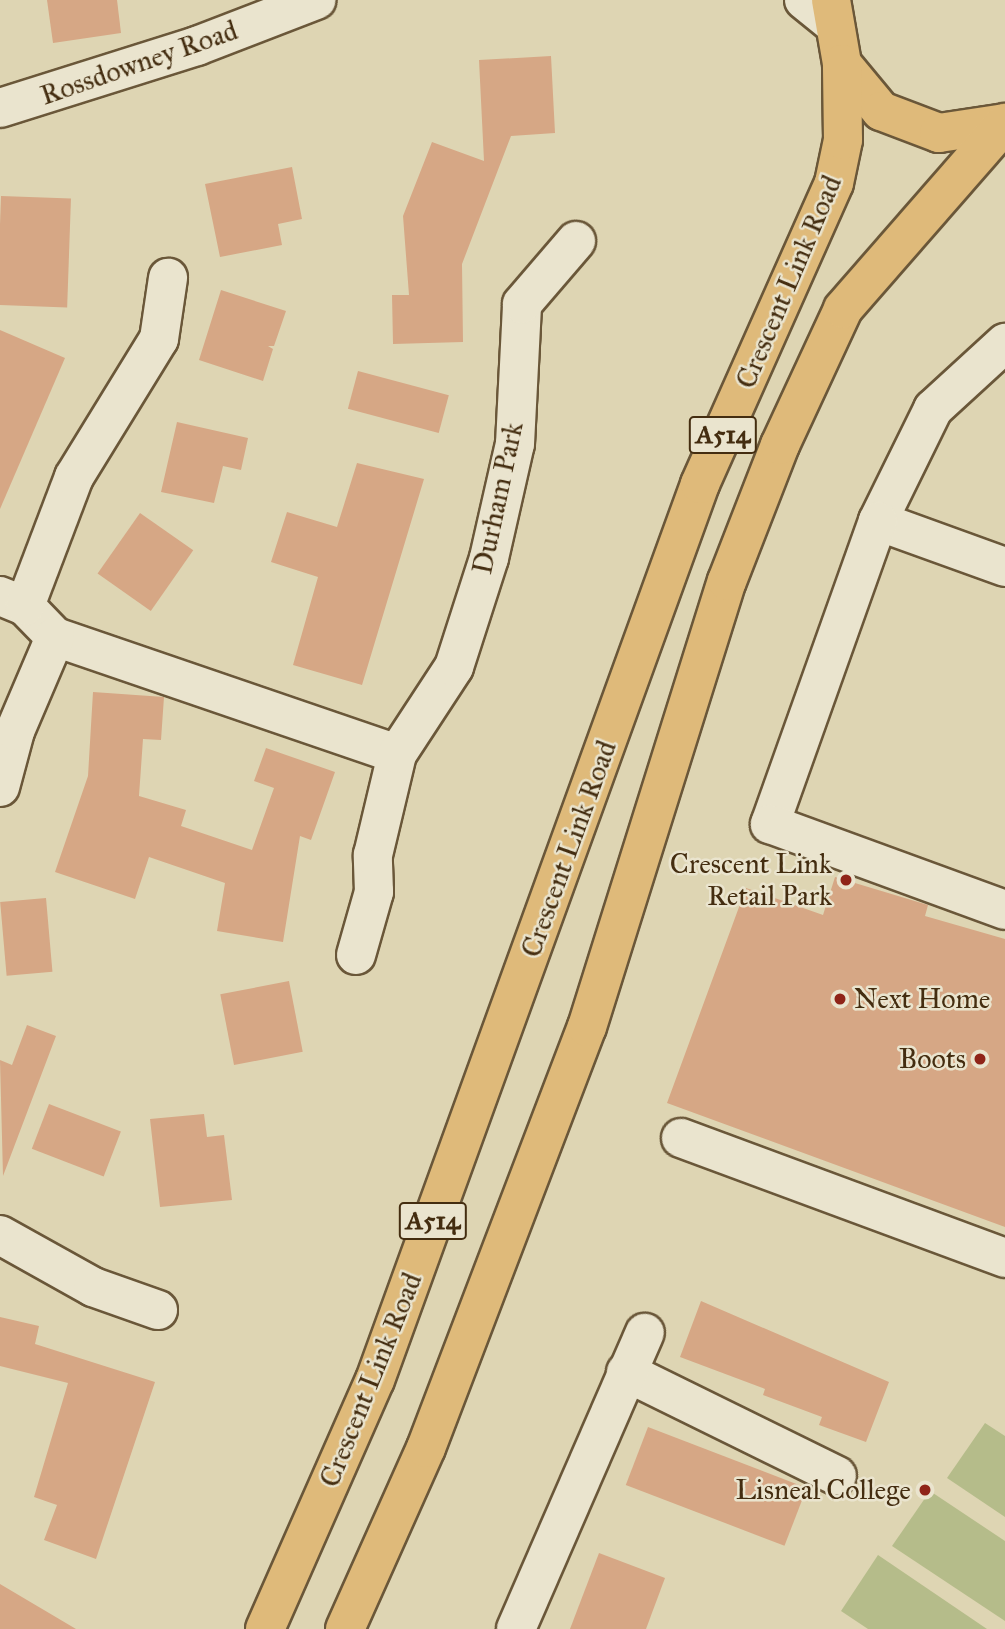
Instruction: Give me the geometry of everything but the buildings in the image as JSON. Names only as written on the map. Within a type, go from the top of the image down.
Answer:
[{"type":"highway","name":"Crescent Link Road","points":[[265,1629],[375,1380],[700,484],[834,183],[843,140],[842,64],[822,7]]},
{"type":"highway","name":"Crescent Link Road","points":[[842,64],[881,111],[918,129],[963,134],[1005,123]]},
{"type":"highway","name":"Crescent Link Road","points":[[345,1629],[426,1448],[587,1027],[727,581],[780,445],[843,309],[1005,123]]},
{"type":"street","name":"Rossdowney Road","points":[[0,108],[197,46],[316,0]]},
{"type":"street","name":"Durham Park","points":[[356,955],[374,892],[373,855],[397,754],[454,667],[489,558],[515,444],[522,304],[576,241]]},
{"type":"street","points":[[168,278],[159,339],[74,477],[13,601],[55,637],[397,754]]},
{"type":"street","points":[[1005,343],[933,409],[878,521],[770,824],[1005,910]]},
{"type":"street","points":[[878,521],[1005,567]]},
{"type":"street","points":[[0,787],[15,731],[55,637]]},
{"type":"street","points":[[681,1138],[1005,1258]]},
{"type":"street","points":[[0,1235],[93,1287],[158,1310]]},
{"type":"street","points":[[516,1629],[626,1372],[645,1334]]},
{"type":"street","points":[[626,1372],[837,1476]]},
{"type":"green space","points":[[985,1423],[1005,1436],[1005,1517],[947,1478]]},
{"type":"green space","points":[[930,1491],[1005,1541],[1005,1621],[892,1546]]},
{"type":"green space","points":[[878,1555],[987,1629],[868,1629],[841,1611]]},
{"type":"place","name":"Crescent Link Retail Park","points":[[846,880]]},
{"type":"place","name":"Next Home","points":[[840,999]]},
{"type":"place","name":"Boots","points":[[980,1059]]},
{"type":"place","name":"Lisneal College","points":[[925,1490]]}]
